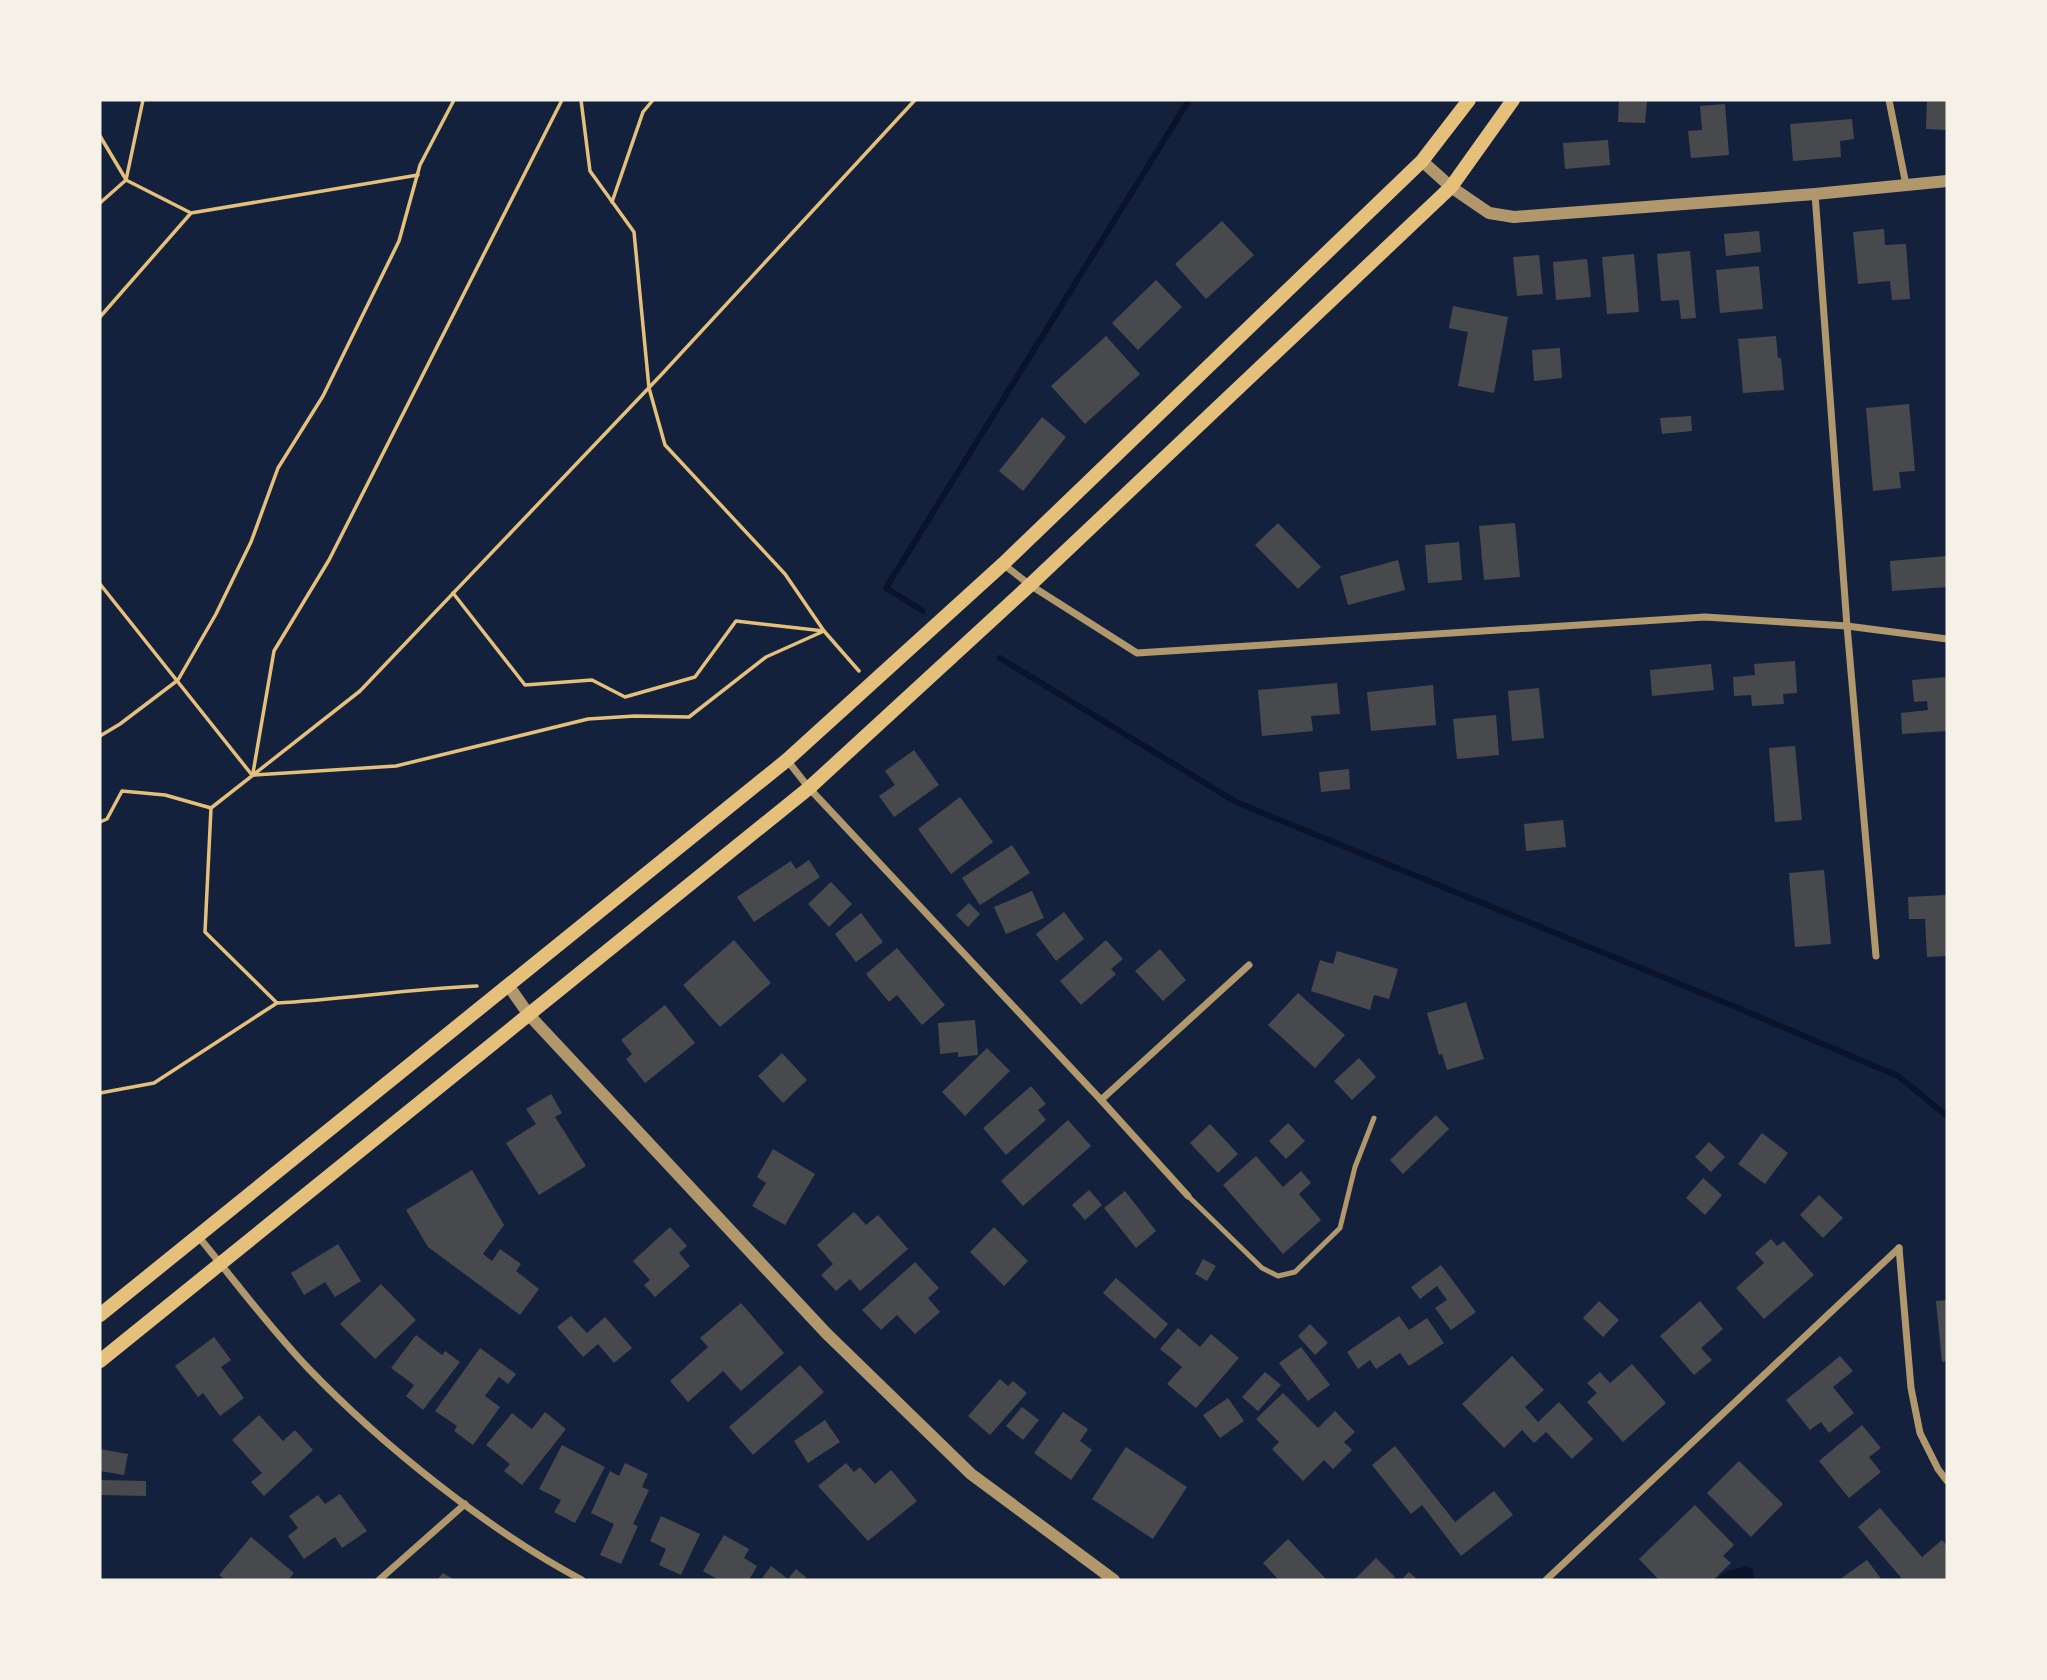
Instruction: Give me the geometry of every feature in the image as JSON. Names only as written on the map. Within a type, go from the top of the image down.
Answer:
[{"type":"main road","points":[[100,1315],[787,760],[1003,564],[1422,161],[1469,100]]},
{"type":"main road","points":[[100,1361],[809,788],[1030,585],[1451,187],[1513,100]]},
{"type":"street","points":[[1889,100],[1906,185]]},
{"type":"street","points":[[1422,161],[1451,187],[1489,213],[1514,217],[1947,181]]},
{"type":"street","points":[[1815,194],[1847,626],[1876,956]]},
{"type":"street","points":[[1003,564],[1030,585],[1137,653],[1705,617],[1847,626],[1947,639]]},
{"type":"street","points":[[787,760],[809,788],[1188,1196]]},
{"type":"street","points":[[1101,1100],[1249,965]]},
{"type":"street","points":[[508,985],[529,1015],[826,1333],[971,1474],[1114,1580]]},
{"type":"street","points":[[198,1236],[307,1367],[365,1423],[465,1504],[554,1565],[582,1580]]},
{"type":"street","points":[[1546,1580],[1899,1248],[1911,1388],[1920,1433],[1938,1469],[1947,1480]]},
{"type":"street","points":[[379,1580],[465,1504]]},
{"type":"lane","points":[[1188,1196],[1262,1268],[1279,1276],[1295,1272],[1340,1228],[1355,1167],[1374,1118]]},
{"type":"path","points":[[100,203],[126,180],[143,100]]},
{"type":"path","points":[[100,736],[178,680],[216,614],[251,542],[278,468],[323,396],[399,241],[418,175],[454,100]]},
{"type":"path","points":[[252,775],[274,651],[329,560],[562,100]]},
{"type":"path","points":[[581,100],[590,171],[634,232],[649,388],[666,445],[785,574],[824,631],[861,672]]},
{"type":"path","points":[[612,202],[643,112],[653,100]]},
{"type":"path","points":[[277,1003],[205,932],[211,808],[359,691],[649,388],[915,100]]},
{"type":"path","points":[[100,136],[126,180],[191,213],[418,175]]},
{"type":"path","points":[[100,317],[191,213]]},
{"type":"path","points":[[100,584],[252,775]]},
{"type":"path","points":[[453,593],[525,685],[592,680],[625,697],[695,677],[736,621],[824,631]]},
{"type":"path","points":[[252,775],[396,766],[588,719],[689,717],[766,657],[824,631]]},
{"type":"path","points":[[100,822],[107,819],[122,791],[165,795],[211,808]]},
{"type":"path","points":[[100,1093],[154,1083],[277,1003],[334,1000],[431,988],[508,985]]},
{"type":"water","points":[[1747,1566],[1753,1569],[1754,1580],[1718,1578],[1724,1572]]},
{"type":"building","points":[[1619,100],[1647,100],[1645,123],[1618,122]]},
{"type":"building","points":[[1927,100],[1947,100],[1947,130],[1926,129]]},
{"type":"building","points":[[1725,104],[1729,155],[1691,158],[1688,131],[1702,130],[1700,106]]},
{"type":"building","points":[[1852,119],[1854,139],[1840,141],[1841,157],[1793,161],[1790,124]]},
{"type":"building","points":[[1608,140],[1610,165],[1565,169],[1563,143]]},
{"type":"building","points":[[1222,221],[1254,255],[1206,299],[1175,264]]},
{"type":"building","points":[[1884,229],[1885,245],[1906,244],[1910,299],[1892,300],[1890,281],[1858,284],[1853,232]]},
{"type":"building","points":[[1759,231],[1761,252],[1726,256],[1724,234]]},
{"type":"building","points":[[1690,251],[1696,318],[1681,319],[1679,300],[1661,301],[1657,254]]},
{"type":"building","points":[[1634,254],[1639,312],[1607,314],[1602,257]]},
{"type":"building","points":[[1539,255],[1543,294],[1517,296],[1513,257]]},
{"type":"building","points":[[1587,259],[1591,297],[1556,300],[1553,262]]},
{"type":"building","points":[[1759,266],[1763,309],[1720,313],[1716,270]]},
{"type":"building","points":[[1156,280],[1182,307],[1138,350],[1112,323]]},
{"type":"building","points":[[1453,306],[1508,317],[1494,393],[1458,386],[1468,332],[1449,328]]},
{"type":"building","points":[[1106,336],[1140,374],[1085,424],[1051,386]]},
{"type":"building","points":[[1776,336],[1784,390],[1743,393],[1738,339]]},
{"type":"building","points":[[1560,348],[1562,378],[1534,381],[1532,350]]},
{"type":"building","points":[[1909,404],[1915,471],[1899,472],[1901,488],[1873,491],[1866,408]]},
{"type":"building","points":[[1691,416],[1692,431],[1662,434],[1660,418]]},
{"type":"building","points":[[1042,417],[1066,437],[1023,491],[999,471]]},
{"type":"building","points":[[1278,523],[1321,567],[1298,589],[1255,545]]},
{"type":"building","points":[[1515,523],[1520,577],[1484,580],[1479,526]]},
{"type":"building","points":[[1459,542],[1462,580],[1428,583],[1425,545]]},
{"type":"building","points":[[1947,556],[1947,587],[1892,591],[1890,561]]},
{"type":"building","points":[[1398,560],[1405,590],[1348,605],[1340,576]]},
{"type":"building","points":[[1795,661],[1797,693],[1783,694],[1784,704],[1752,706],[1751,695],[1734,696],[1733,677],[1755,675],[1754,664]]},
{"type":"building","points":[[1711,664],[1714,690],[1652,696],[1650,670]]},
{"type":"building","points":[[1947,677],[1947,731],[1902,734],[1901,713],[1928,710],[1927,701],[1914,702],[1912,680]]},
{"type":"building","points":[[1337,683],[1340,714],[1311,716],[1313,731],[1262,736],[1258,690]]},
{"type":"building","points":[[1433,685],[1436,725],[1371,731],[1367,692]]},
{"type":"building","points":[[1539,688],[1544,738],[1512,741],[1508,691]]},
{"type":"building","points":[[1496,715],[1499,755],[1457,759],[1453,719]]},
{"type":"building","points":[[1795,746],[1802,820],[1775,822],[1769,748]]},
{"type":"building","points":[[914,750],[939,785],[894,817],[879,796],[895,785],[885,771]]},
{"type":"building","points":[[1349,769],[1350,789],[1321,792],[1319,772]]},
{"type":"building","points":[[960,797],[993,842],[951,874],[918,829]]},
{"type":"building","points":[[1563,820],[1566,847],[1526,851],[1524,824]]},
{"type":"building","points":[[1012,845],[1030,873],[980,905],[962,878]]},
{"type":"building","points":[[809,860],[820,877],[754,922],[737,897],[791,861],[796,869]]},
{"type":"building","points":[[1824,870],[1831,944],[1795,947],[1789,873]]},
{"type":"building","points":[[831,882],[852,904],[829,927],[808,904]]},
{"type":"building","points":[[1032,891],[1044,918],[1006,934],[994,907]]},
{"type":"building","points":[[1947,895],[1947,956],[1927,957],[1925,919],[1909,919],[1908,897]]},
{"type":"building","points":[[969,903],[980,914],[968,927],[956,915]]},
{"type":"building","points":[[1064,912],[1084,939],[1056,961],[1036,934]]},
{"type":"building","points":[[861,913],[883,942],[856,962],[835,934]]},
{"type":"building","points":[[734,940],[771,983],[720,1027],[683,985]]},
{"type":"building","points":[[1106,940],[1123,959],[1111,969],[1116,974],[1081,1005],[1060,981]]},
{"type":"building","points":[[897,948],[945,1005],[922,1025],[897,995],[889,1002],[866,974]]},
{"type":"building","points":[[1160,949],[1186,980],[1163,1001],[1135,971]]},
{"type":"building","points":[[1337,951],[1398,969],[1389,999],[1374,995],[1370,1010],[1311,991],[1320,960],[1333,964]]},
{"type":"building","points":[[1298,993],[1345,1035],[1315,1068],[1268,1025]]},
{"type":"building","points":[[1466,1002],[1484,1059],[1447,1070],[1442,1054],[1439,1055],[1427,1013]]},
{"type":"building","points":[[665,1005],[695,1043],[645,1083],[626,1059],[632,1054],[621,1040]]},
{"type":"building","points":[[975,1020],[978,1055],[958,1057],[958,1052],[940,1054],[938,1023]]},
{"type":"building","points":[[987,1048],[1010,1071],[965,1116],[942,1092]]},
{"type":"building","points":[[782,1053],[807,1080],[783,1103],[758,1076]]},
{"type":"building","points":[[1359,1058],[1376,1077],[1352,1100],[1334,1081]]},
{"type":"building","points":[[1031,1086],[1046,1104],[1038,1110],[1046,1120],[1006,1155],[983,1128]]},
{"type":"building","points":[[551,1094],[562,1113],[555,1117],[586,1166],[539,1195],[506,1143],[536,1124],[526,1109]]},
{"type":"building","points":[[1436,1115],[1449,1129],[1403,1174],[1390,1160]]},
{"type":"building","points":[[1068,1120],[1091,1146],[1023,1206],[1001,1181]]},
{"type":"building","points":[[1288,1123],[1305,1141],[1286,1159],[1269,1141]]},
{"type":"building","points":[[1210,1124],[1238,1154],[1218,1173],[1190,1143]]},
{"type":"building","points":[[1762,1133],[1788,1153],[1765,1184],[1738,1164]]},
{"type":"building","points":[[1709,1142],[1725,1157],[1711,1172],[1695,1157]]},
{"type":"building","points":[[773,1149],[815,1174],[785,1225],[752,1206],[766,1183],[757,1177]]},
{"type":"building","points":[[1256,1156],[1283,1187],[1301,1171],[1311,1183],[1299,1194],[1321,1220],[1283,1254],[1223,1185]]},
{"type":"building","points":[[472,1170],[504,1225],[483,1254],[492,1261],[500,1249],[521,1264],[516,1271],[539,1289],[520,1315],[428,1247],[406,1210]]},
{"type":"building","points":[[1703,1178],[1722,1195],[1705,1215],[1686,1198]]},
{"type":"building","points":[[1089,1190],[1102,1205],[1085,1220],[1072,1205]]},
{"type":"building","points":[[1125,1191],[1156,1231],[1136,1248],[1104,1208]]},
{"type":"building","points":[[1819,1195],[1843,1218],[1823,1238],[1800,1215]]},
{"type":"building","points":[[854,1212],[866,1225],[878,1215],[908,1249],[860,1291],[850,1279],[836,1291],[821,1275],[833,1264],[817,1245]]},
{"type":"building","points":[[670,1227],[687,1246],[679,1253],[690,1266],[655,1297],[644,1285],[650,1280],[633,1261]]},
{"type":"building","points":[[994,1227],[1028,1261],[1004,1286],[970,1252]]},
{"type":"building","points":[[1771,1239],[1777,1246],[1784,1241],[1814,1275],[1764,1319],[1736,1288],[1764,1263],[1755,1253]]},
{"type":"building","points":[[338,1244],[361,1281],[335,1297],[325,1282],[304,1295],[291,1273]]},
{"type":"building","points":[[1203,1259],[1216,1266],[1207,1281],[1195,1274]]},
{"type":"building","points":[[915,1262],[939,1288],[928,1298],[940,1312],[915,1334],[897,1315],[881,1330],[862,1310]]},
{"type":"building","points":[[1441,1265],[1476,1312],[1451,1330],[1435,1308],[1447,1300],[1437,1286],[1420,1299],[1411,1287]]},
{"type":"building","points":[[1116,1278],[1168,1324],[1155,1339],[1103,1293]]},
{"type":"building","points":[[381,1284],[416,1320],[375,1359],[340,1324]]},
{"type":"building","points":[[1947,1300],[1947,1361],[1942,1362],[1936,1301]]},
{"type":"building","points":[[1599,1301],[1619,1320],[1603,1337],[1583,1318]]},
{"type":"building","points":[[1700,1301],[1723,1329],[1701,1348],[1712,1360],[1694,1375],[1660,1336]]},
{"type":"building","points":[[741,1303],[784,1353],[741,1391],[723,1371],[688,1402],[670,1381],[708,1347],[700,1338]]},
{"type":"building","points":[[571,1316],[587,1333],[605,1317],[632,1348],[614,1363],[598,1344],[583,1357],[557,1327]]},
{"type":"building","points":[[1399,1316],[1409,1330],[1427,1318],[1444,1343],[1409,1366],[1400,1353],[1376,1369],[1370,1360],[1358,1369],[1347,1352]]},
{"type":"building","points":[[1310,1324],[1328,1343],[1315,1355],[1298,1336]]},
{"type":"building","points":[[1178,1328],[1200,1347],[1211,1334],[1239,1358],[1196,1408],[1167,1384],[1182,1367],[1160,1349]]},
{"type":"building","points":[[416,1335],[442,1355],[445,1351],[460,1362],[423,1410],[406,1396],[414,1385],[391,1368]]},
{"type":"building","points":[[214,1337],[231,1360],[221,1367],[244,1398],[220,1416],[203,1393],[198,1397],[175,1366]]},
{"type":"building","points":[[1301,1347],[1330,1385],[1308,1401],[1279,1363]]},
{"type":"building","points":[[480,1348],[516,1374],[508,1384],[499,1377],[485,1396],[500,1407],[473,1445],[454,1431],[457,1426],[435,1411]]},
{"type":"building","points":[[1512,1356],[1544,1390],[1525,1407],[1538,1422],[1559,1402],[1593,1439],[1572,1459],[1546,1432],[1534,1443],[1522,1430],[1504,1448],[1462,1404]]},
{"type":"building","points":[[1840,1356],[1853,1371],[1833,1387],[1854,1413],[1829,1433],[1821,1422],[1810,1430],[1786,1400]]},
{"type":"building","points":[[1632,1364],[1666,1403],[1623,1442],[1587,1402],[1597,1393],[1587,1383],[1600,1372],[1610,1383]]},
{"type":"building","points":[[800,1365],[824,1392],[753,1455],[729,1427]]},
{"type":"building","points":[[1265,1372],[1281,1385],[1258,1411],[1242,1397]]},
{"type":"building","points":[[1000,1379],[1008,1386],[1013,1381],[1027,1393],[990,1435],[968,1416]]},
{"type":"building","points":[[1283,1393],[1318,1428],[1335,1411],[1355,1432],[1344,1442],[1352,1450],[1333,1469],[1324,1460],[1303,1481],[1272,1449],[1279,1442],[1256,1419]]},
{"type":"building","points":[[1228,1398],[1244,1421],[1220,1438],[1203,1415]]},
{"type":"building","points":[[1022,1407],[1039,1420],[1023,1440],[1006,1426]]},
{"type":"building","points":[[545,1412],[566,1429],[522,1485],[504,1471],[510,1464],[486,1445],[512,1413],[532,1429]]},
{"type":"building","points":[[1063,1412],[1088,1429],[1080,1441],[1092,1450],[1071,1480],[1034,1453]]},
{"type":"building","points":[[259,1415],[283,1441],[295,1430],[313,1450],[264,1496],[251,1482],[262,1473],[232,1440]]},
{"type":"building","points":[[825,1420],[840,1442],[808,1463],[794,1441]]},
{"type":"building","points":[[1862,1425],[1881,1448],[1869,1457],[1881,1472],[1849,1498],[1819,1461]]},
{"type":"building","points":[[562,1445],[605,1467],[575,1523],[554,1512],[561,1500],[539,1489]]},
{"type":"building","points":[[1395,1446],[1455,1522],[1494,1491],[1513,1515],[1461,1556],[1422,1505],[1411,1514],[1372,1465]]},
{"type":"building","points":[[1126,1447],[1187,1487],[1153,1539],[1092,1499]]},
{"type":"building","points":[[100,1449],[128,1454],[124,1475],[100,1471]]},
{"type":"building","points":[[1739,1461],[1783,1504],[1751,1537],[1707,1493]]},
{"type":"building","points":[[625,1463],[648,1474],[642,1487],[649,1490],[633,1524],[638,1526],[621,1564],[600,1555],[614,1524],[591,1513],[610,1471],[619,1476]]},
{"type":"building","points":[[846,1463],[854,1472],[860,1467],[875,1484],[891,1470],[917,1501],[868,1541],[818,1486]]},
{"type":"building","points":[[100,1480],[146,1481],[146,1496],[100,1495]]},
{"type":"building","points":[[340,1494],[367,1531],[342,1548],[335,1537],[304,1559],[288,1536],[298,1528],[289,1516],[318,1495],[325,1504]]},
{"type":"building","points":[[1695,1505],[1734,1545],[1723,1556],[1731,1563],[1713,1580],[1659,1580],[1639,1559]]},
{"type":"building","points":[[1880,1508],[1922,1557],[1942,1540],[1947,1546],[1947,1580],[1903,1580],[1858,1527]]},
{"type":"building","points":[[661,1516],[700,1534],[681,1575],[659,1565],[666,1549],[650,1541]]},
{"type":"building","points":[[724,1535],[749,1549],[744,1558],[757,1566],[749,1580],[719,1580],[703,1571]]},
{"type":"building","points":[[251,1537],[294,1573],[288,1580],[226,1580],[219,1575]]},
{"type":"building","points":[[1288,1539],[1325,1580],[1279,1580],[1263,1563]]},
{"type":"building","points":[[1376,1558],[1395,1577],[1391,1580],[1354,1580]]},
{"type":"building","points":[[1867,1560],[1882,1580],[1839,1580]]},
{"type":"building","points":[[771,1566],[788,1579],[796,1569],[806,1577],[804,1580],[761,1580]]},
{"type":"building","points":[[1409,1572],[1418,1580],[1401,1580]]},
{"type":"building","points":[[443,1573],[454,1580],[437,1580]]},
{"type":"waterway","points":[[923,611],[886,588],[1189,100]]},
{"type":"waterway","points":[[1000,658],[1236,802],[1898,1076],[1947,1116]]}]
